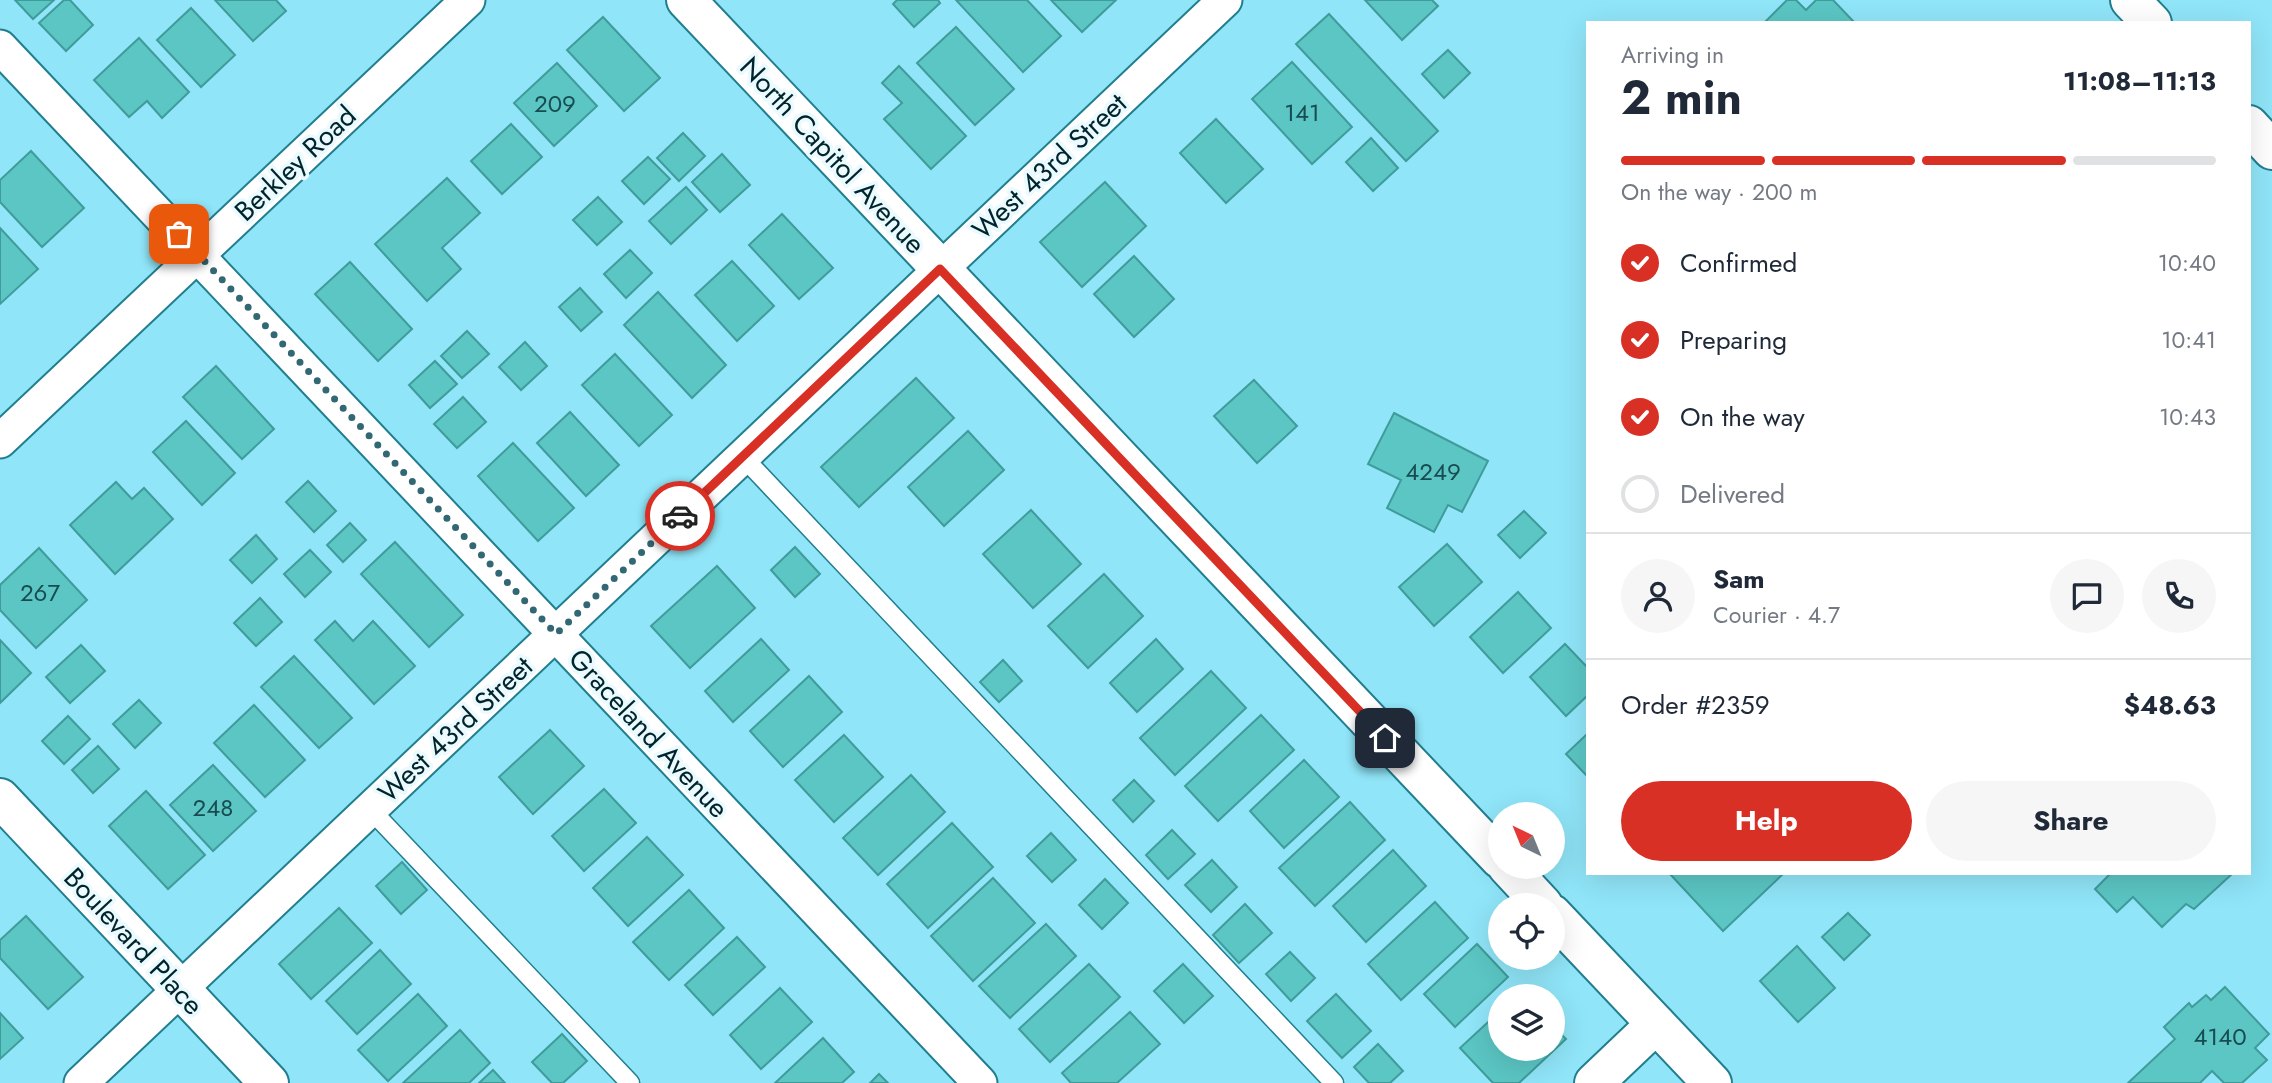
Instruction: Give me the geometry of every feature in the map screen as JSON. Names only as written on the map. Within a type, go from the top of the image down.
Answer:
[{"type":"main road","name":"North Capitol Avenue","points":[[686,0],[1488,846]]},
{"type":"main road","points":[[2130,0],[2150,21]]},
{"type":"main road","points":[[2251,127],[2272,150]]},
{"type":"main road","name":"Boulevard Place","points":[[0,798],[268,1083]]},
{"type":"main road","points":[[1519,879],[1532,893]]},
{"type":"main road","points":[[1565,928],[1712,1083]]},
{"type":"main road","points":[[1594,1083],[1656,1024]]},
{"type":"street","name":"Berkley Road","points":[[0,441],[468,0]]},
{"type":"street","name":"West 43rd Street","points":[[81,1083],[1225,0]]},
{"type":"street","name":"Graceland Avenue","points":[[0,47],[980,1083]]},
{"type":"lane","points":[[743,457],[1334,1083]]},
{"type":"lane","points":[[370,809],[631,1083]]},
{"type":"building","points":[[15,0],[54,0],[33,19]]},
{"type":"building","points":[[64,0],[70,0],[93,25],[66,51],[39,23]]},
{"type":"building","points":[[215,0],[276,0],[286,11],[253,41]]},
{"type":"building","points":[[897,0],[938,0],[940,3],[914,27],[893,4]]},
{"type":"building","points":[[956,0],[1027,0],[1061,36],[1023,72]]},
{"type":"building","points":[[1051,0],[1116,0],[1082,32]]},
{"type":"building","points":[[1365,0],[1432,0],[1438,6],[1402,40]]},
{"type":"building","points":[[1787,0],[1796,0],[1806,10],[1816,0],[1833,0],[1853,21],[1766,21]]},
{"type":"building","points":[[191,8],[235,55],[201,87],[157,40]]},
{"type":"building","points":[[1329,14],[1438,131],[1406,161],[1296,44]]},
{"type":"building","points":[[603,17],[660,78],[624,111],[567,50]]},
{"type":"building","points":[[956,27],[1014,89],[975,125],[917,63]]},
{"type":"building","points":[[139,38],[189,92],[162,118],[147,101],[129,117],[94,80]]},
{"type":"building","points":[[1448,50],[1470,73],[1444,98],[1422,74]]},
{"type":"building","points":[[1292,62],[1352,127],[1312,164],[1252,99]]},
{"type":"building","points":[[557,63],[597,106],[554,146],[514,103]]},
{"type":"building","points":[[899,66],[966,136],[931,169],[884,119],[902,103],[882,83]]},
{"type":"building","points":[[1216,119],[1263,169],[1226,203],[1180,153]]},
{"type":"building","points":[[511,124],[542,157],[502,194],[471,161]]},
{"type":"building","points":[[683,133],[705,156],[679,181],[657,158]]},
{"type":"building","points":[[1371,138],[1398,168],[1373,191],[1346,162]]},
{"type":"building","points":[[31,151],[84,208],[42,247],[0,202],[0,180]]},
{"type":"building","points":[[722,154],[750,185],[720,212],[692,182]]},
{"type":"building","points":[[648,157],[670,179],[644,204],[622,181]]},
{"type":"building","points":[[447,178],[480,213],[442,248],[461,269],[427,301],[375,244]]},
{"type":"building","points":[[1105,182],[1146,226],[1082,287],[1040,242]]},
{"type":"building","points":[[686,187],[707,210],[671,244],[649,221]]},
{"type":"building","points":[[598,197],[622,222],[597,245],[573,220]]},
{"type":"building","points":[[782,214],[833,268],[799,299],[749,245]]},
{"type":"building","points":[[0,228],[38,269],[0,304]]},
{"type":"building","points":[[630,250],[652,273],[626,298],[604,274]]},
{"type":"building","points":[[1134,256],[1174,299],[1134,337],[1094,294]]},
{"type":"building","points":[[732,261],[774,306],[737,341],[695,295]]},
{"type":"building","points":[[350,262],[412,329],[378,361],[315,294]]},
{"type":"building","points":[[580,288],[602,312],[581,331],[559,307]]},
{"type":"building","points":[[658,292],[726,365],[692,398],[624,325]]},
{"type":"building","points":[[467,331],[489,354],[462,378],[441,356]]},
{"type":"building","points":[[525,342],[547,366],[521,390],[499,367]]},
{"type":"building","points":[[615,354],[672,415],[639,446],[582,385]]},
{"type":"building","points":[[435,361],[457,384],[430,408],[409,385]]},
{"type":"building","points":[[216,366],[274,429],[242,459],[183,397]]},
{"type":"building","points":[[916,378],[954,418],[859,507],[821,467]]},
{"type":"building","points":[[1254,380],[1297,426],[1257,463],[1214,416]]},
{"type":"building","points":[[463,397],[486,422],[457,448],[434,424]]},
{"type":"building","points":[[570,412],[619,465],[586,496],[537,443]]},
{"type":"building","points":[[1394,413],[1488,461],[1462,512],[1448,505],[1434,532],[1387,508],[1401,480],[1368,464]]},
{"type":"building","points":[[186,421],[235,473],[202,505],[153,452]]},
{"type":"building","points":[[968,431],[1004,470],[944,526],[908,487]]},
{"type":"building","points":[[513,443],[574,508],[538,541],[478,476]]},
{"type":"building","points":[[308,481],[336,511],[314,532],[286,502]]},
{"type":"building","points":[[116,482],[132,499],[144,488],[173,519],[115,574],[70,525]]},
{"type":"building","points":[[1031,510],[1081,564],[1033,608],[983,554]]},
{"type":"building","points":[[1524,511],[1546,533],[1520,558],[1498,535]]},
{"type":"building","points":[[350,523],[366,540],[343,562],[327,545]]},
{"type":"building","points":[[256,535],[277,559],[252,583],[230,560]]},
{"type":"building","points":[[395,542],[463,615],[429,647],[361,574]]},
{"type":"building","points":[[1447,544],[1482,582],[1434,626],[1399,587]]},
{"type":"building","points":[[795,547],[820,574],[795,597],[771,570]]},
{"type":"building","points":[[39,548],[87,600],[36,648],[0,610],[0,585]]},
{"type":"building","points":[[310,550],[331,572],[305,597],[284,574]]},
{"type":"building","points":[[717,566],[755,608],[690,668],[651,626]]},
{"type":"building","points":[[1104,574],[1143,616],[1088,668],[1048,626]]},
{"type":"building","points":[[1518,592],[1551,628],[1503,673],[1470,637]]},
{"type":"building","points":[[260,598],[282,622],[256,646],[234,623]]},
{"type":"building","points":[[335,621],[353,641],[373,621],[415,666],[374,704],[315,640]]},
{"type":"building","points":[[761,639],[789,670],[733,722],[705,691]]},
{"type":"building","points":[[1156,639],[1183,669],[1137,712],[1110,683]]},
{"type":"building","points":[[0,640],[31,673],[0,703]]},
{"type":"building","points":[[1565,644],[1586,666],[1586,697],[1566,716],[1530,677]]},
{"type":"building","points":[[81,645],[105,671],[70,703],[46,677]]},
{"type":"building","points":[[294,656],[352,718],[319,748],[261,687]]},
{"type":"building","points":[[1003,660],[1022,681],[999,702],[980,682]]},
{"type":"building","points":[[1211,671],[1246,708],[1175,775],[1140,738]]},
{"type":"building","points":[[809,676],[842,712],[783,767],[750,731]]},
{"type":"building","points":[[139,700],[161,723],[135,748],[113,724]]},
{"type":"building","points":[[254,705],[305,760],[265,797],[214,743]]},
{"type":"building","points":[[1261,715],[1294,750],[1218,821],[1185,786]]},
{"type":"building","points":[[68,716],[90,739],[64,764],[42,741]]},
{"type":"building","points":[[550,730],[584,766],[533,814],[499,777]]},
{"type":"building","points":[[844,735],[883,777],[834,822],[795,780]]},
{"type":"building","points":[[1586,735],[1586,775],[1566,754]]},
{"type":"building","points":[[98,746],[119,769],[93,793],[72,770]]},
{"type":"building","points":[[1304,760],[1339,797],[1284,848],[1250,811]]},
{"type":"building","points":[[213,765],[256,811],[213,851],[170,805]]},
{"type":"building","points":[[911,775],[945,812],[878,875],[843,838]]},
{"type":"building","points":[[1134,780],[1154,801],[1133,822],[1113,800]]},
{"type":"building","points":[[604,789],[636,823],[584,871],[552,836]]},
{"type":"building","points":[[146,791],[205,855],[168,889],[109,826]]},
{"type":"building","points":[[1350,802],[1385,840],[1315,906],[1279,868]]},
{"type":"building","points":[[952,823],[993,867],[928,928],[887,884]]},
{"type":"building","points":[[1172,830],[1195,854],[1168,879],[1146,855]]},
{"type":"building","points":[[1051,833],[1076,860],[1052,882],[1027,856]]},
{"type":"building","points":[[647,837],[683,875],[628,926],[593,888]]},
{"type":"building","points":[[1393,850],[1426,886],[1366,942],[1333,906]]},
{"type":"building","points":[[1212,860],[1237,887],[1211,912],[1185,885]]},
{"type":"building","points":[[402,862],[427,890],[401,914],[376,886]]},
{"type":"building","points":[[1671,875],[1782,875],[1723,931]]},
{"type":"building","points":[[2109,875],[2231,875],[2194,909],[2186,904],[2162,927],[2133,897],[2117,912],[2095,889]]},
{"type":"building","points":[[993,878],[1035,923],[973,981],[931,936]]},
{"type":"building","points":[[1105,879],[1128,903],[1102,929],[1079,905]]},
{"type":"building","points":[[689,890],[724,928],[669,980],[633,942]]},
{"type":"building","points":[[1435,902],[1468,938],[1401,1000],[1368,964]]},
{"type":"building","points":[[1245,904],[1272,933],[1239,963],[1213,935]]},
{"type":"building","points":[[339,908],[372,943],[311,999],[279,964]]},
{"type":"building","points":[[1848,913],[1870,935],[1844,960],[1822,937]]},
{"type":"building","points":[[26,916],[83,977],[48,1009],[0,958],[0,940]]},
{"type":"building","points":[[1046,924],[1076,956],[1010,1018],[979,986]]},
{"type":"building","points":[[737,937],[765,967],[713,1015],[685,985]]},
{"type":"building","points":[[1477,944],[1488,956],[1488,970],[1501,970],[1508,977],[1501,984],[1488,984],[1488,996],[1455,1027],[1424,994]]},
{"type":"building","points":[[1797,946],[1835,988],[1798,1022],[1760,981]]},
{"type":"building","points":[[380,950],[411,984],[357,1034],[326,1001]]},
{"type":"building","points":[[1290,952],[1315,978],[1291,1001],[1266,974]]},
{"type":"building","points":[[1089,964],[1120,997],[1050,1062],[1019,1029]]},
{"type":"building","points":[[1183,964],[1213,996],[1184,1023],[1154,991]]},
{"type":"building","points":[[2225,987],[2269,1034],[2255,1048],[2267,1060],[2242,1083],[2224,1083],[2212,1071],[2200,1083],[2128,1083],[2175,1039],[2164,1027],[2189,1003],[2192,1007],[2206,995],[2211,1000]]},
{"type":"building","points":[[780,988],[812,1022],[761,1069],[730,1035]]},
{"type":"building","points":[[418,994],[447,1026],[388,1081],[358,1050]]},
{"type":"building","points":[[1336,994],[1371,1031],[1342,1058],[1307,1021]]},
{"type":"building","points":[[1130,1012],[1160,1044],[1117,1083],[1071,1083],[1062,1073]]},
{"type":"building","points":[[0,1013],[23,1038],[0,1059]]},
{"type":"building","points":[[1488,1022],[1488,1061],[1542,1061],[1519,1083],[1493,1083],[1460,1048]]},
{"type":"building","points":[[460,1030],[490,1063],[469,1083],[403,1083]]},
{"type":"building","points":[[562,1034],[587,1061],[563,1083],[552,1083],[532,1062]]},
{"type":"building","points":[[823,1038],[854,1072],[842,1083],[775,1083]]},
{"type":"building","points":[[1378,1044],[1403,1071],[1390,1083],[1369,1083],[1354,1067]]},
{"type":"building","points":[[493,1070],[505,1083],[479,1083]]},
{"type":"building","points":[[879,1074],[888,1083],[870,1083]]},
{"type":"way so far","points":[[179,234],[556,634],[680,516]]},
{"type":"route","points":[[680,516],[940,269],[1385,738]]}]
